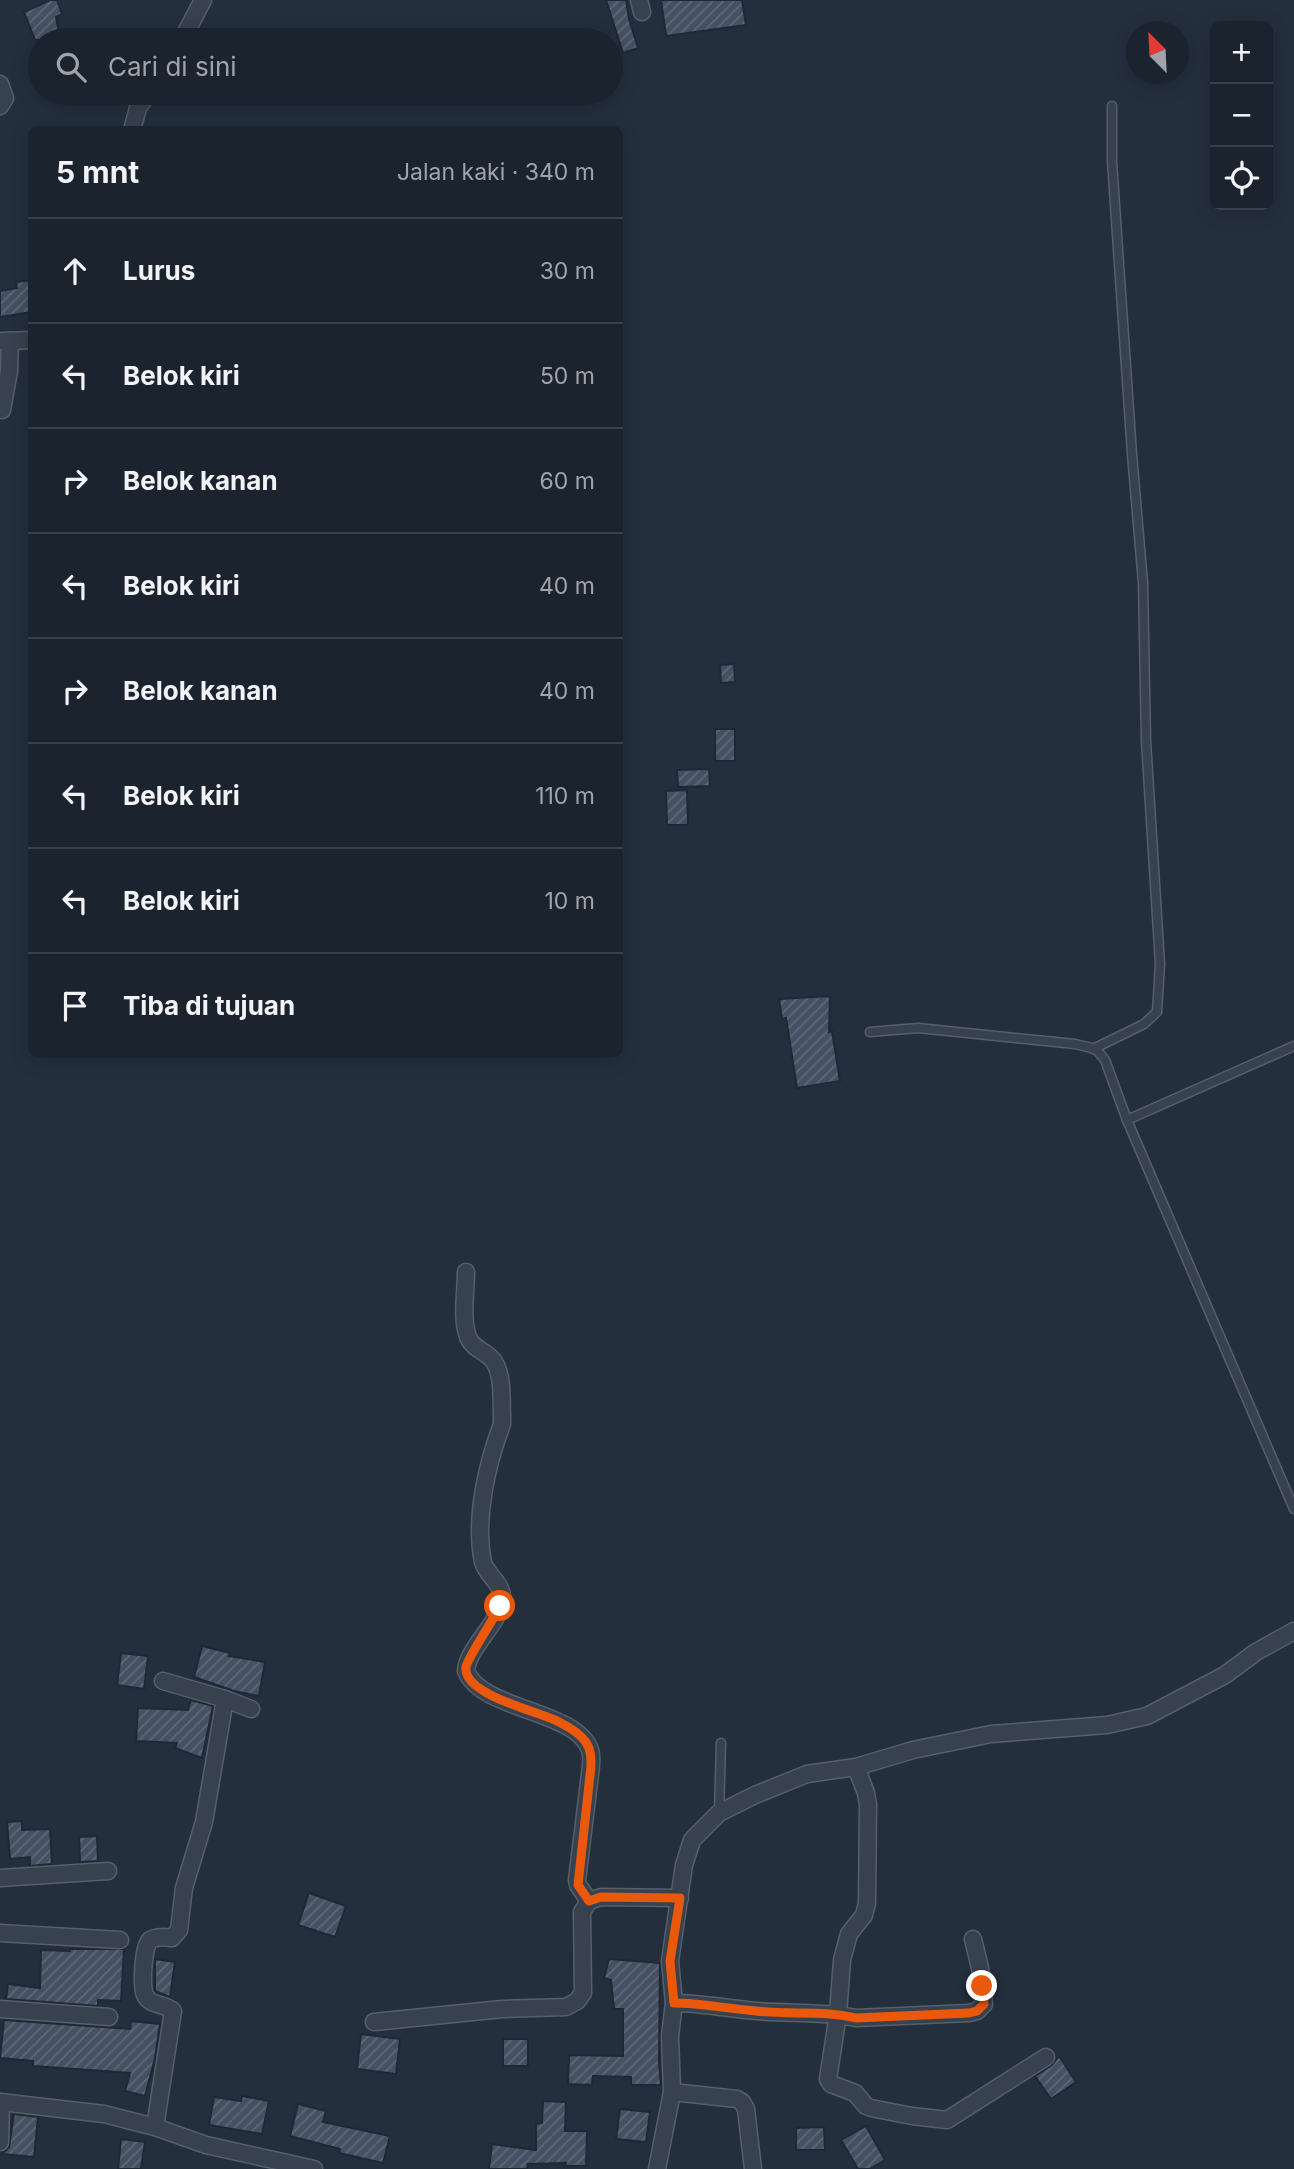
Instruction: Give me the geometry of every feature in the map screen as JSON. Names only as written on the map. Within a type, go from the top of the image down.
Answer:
[{"type":"street","points":[[188,28],[203,0]]},
{"type":"street","points":[[0,84],[5,98],[0,106]]},
{"type":"street","points":[[133,126],[140,105]]},
{"type":"street","points":[[2,410],[9,371],[5,341],[28,340]]},
{"type":"street","points":[[466,1272],[465,1323],[470,1341],[475,1349],[492,1359],[497,1366],[502,1424],[484,1486],[481,1520],[482,1560],[501,1593],[502,1600],[491,1625],[466,1665],[466,1671],[478,1687],[501,1700],[558,1721],[585,1740],[591,1751],[577,1880],[589,1901]]},
{"type":"street","points":[[657,2169],[672,2092],[670,2035],[674,2003],[670,1961],[684,1865],[692,1840],[719,1813],[807,1774],[856,1767],[913,1750],[991,1734],[1107,1725],[1147,1716],[1225,1675],[1256,1652],[1294,1631]]},
{"type":"street","points":[[163,1681],[251,1709]]},
{"type":"street","points":[[155,2127],[173,2011],[167,2006],[154,2004],[145,1994],[143,1986],[146,1946],[159,1937],[172,1938],[179,1930],[184,1888],[204,1822],[225,1699]]},
{"type":"street","points":[[856,1767],[868,1805],[867,1903],[864,1915],[849,1934],[842,1960],[838,2014],[828,2079],[831,2084],[855,2093],[871,2108],[947,2119],[1046,2057]]},
{"type":"street","points":[[0,1878],[108,1871]]},
{"type":"street","points":[[374,2022],[502,2009],[566,2007],[583,1993],[582,1912],[589,1901],[601,1897],[680,1898]]},
{"type":"street","points":[[0,1933],[120,1940]]},
{"type":"street","points":[[674,2003],[867,2018],[969,2013],[977,2011],[984,2004],[973,1939]]},
{"type":"street","points":[[0,2009],[109,2017]]},
{"type":"street","points":[[672,2092],[737,2099],[742,2102],[746,2109],[753,2169]]},
{"type":"street","points":[[0,2142],[1,2102],[104,2114],[155,2127],[206,2145],[314,2169]]},
{"type":"lane","points":[[1093,1049],[1152,1018],[1157,1012],[1160,984],[1146,741],[1143,583],[1112,161],[1112,106]]},
{"type":"lane","points":[[870,1032],[918,1028],[1075,1044],[1093,1049],[1105,1060],[1127,1120],[1294,1509]]},
{"type":"lane","points":[[1127,1120],[1294,1046]]},
{"type":"lane","points":[[719,1813],[720,1743]]},
{"type":"building","points":[[50,0],[57,0],[62,14],[56,17],[58,28],[30,28],[24,12]]},
{"type":"building","points":[[606,0],[626,0],[638,48],[623,53],[623,28],[615,28]]},
{"type":"building","points":[[661,0],[742,0],[746,25],[666,36]]},
{"type":"building","points":[[28,280],[28,313],[0,317],[0,291],[17,288],[16,282]]},
{"type":"building","points":[[734,664],[735,682],[721,683],[720,665]]},
{"type":"building","points":[[715,729],[735,729],[735,761],[715,761]]},
{"type":"building","points":[[709,769],[710,786],[678,787],[677,770]]},
{"type":"building","points":[[687,790],[688,825],[667,825],[666,791]]},
{"type":"building","points":[[830,996],[829,1032],[832,1031],[840,1081],[797,1088],[786,1018],[782,1019],[779,999]]},
{"type":"building","points":[[202,1646],[230,1653],[229,1656],[265,1662],[259,1696],[234,1691],[194,1677]]},
{"type":"building","points":[[121,1653],[148,1656],[144,1689],[117,1685]]},
{"type":"building","points":[[191,1700],[213,1706],[202,1758],[175,1748],[177,1743],[136,1741],[138,1708],[188,1710]]},
{"type":"building","points":[[22,1821],[22,1830],[50,1829],[52,1864],[30,1866],[30,1857],[10,1859],[7,1822]]},
{"type":"building","points":[[97,1836],[98,1861],[80,1862],[79,1837]]},
{"type":"building","points":[[309,1893],[346,1906],[335,1937],[298,1925]]},
{"type":"building","points":[[124,1949],[121,2001],[98,2000],[98,2006],[6,1999],[8,1984],[40,1988],[41,1950]]},
{"type":"building","points":[[155,1959],[175,1962],[170,1997],[155,1991]]},
{"type":"building","points":[[609,1959],[660,1963],[661,2085],[631,2085],[631,2077],[593,2076],[592,2085],[568,2084],[569,2055],[623,2056],[623,2009],[614,2009],[611,1980],[604,1978]]},
{"type":"building","points":[[4,2020],[130,2029],[131,2021],[160,2024],[145,2096],[125,2091],[130,2073],[33,2066],[33,2061],[0,2058]]},
{"type":"building","points":[[361,2034],[400,2039],[396,2074],[357,2069]]},
{"type":"building","points":[[503,2039],[528,2039],[528,2066],[503,2066]]},
{"type":"building","points":[[1059,2056],[1076,2082],[1051,2099],[1035,2076],[1052,2065]]},
{"type":"building","points":[[242,2096],[269,2101],[262,2134],[209,2125],[214,2097],[241,2101]]},
{"type":"building","points":[[543,2101],[566,2102],[565,2131],[587,2131],[586,2166],[565,2166],[566,2163],[528,2164],[527,2169],[489,2169],[492,2144],[536,2150],[536,2124],[542,2123]]},
{"type":"building","points":[[298,2104],[326,2111],[323,2122],[390,2136],[383,2163],[339,2153],[340,2149],[290,2136]]},
{"type":"building","points":[[620,2109],[650,2112],[646,2142],[616,2139]]},
{"type":"building","points":[[14,2114],[38,2117],[34,2157],[2,2154],[9,2147]]},
{"type":"building","points":[[866,2126],[885,2160],[870,2169],[858,2169],[841,2140]]},
{"type":"building","points":[[824,2127],[825,2150],[796,2150],[796,2128]]},
{"type":"building","points":[[121,2139],[145,2142],[141,2169],[118,2169]]},
{"type":"route","points":[[500,1606],[466,1665],[468,1676],[478,1687],[501,1700],[558,1721],[585,1740],[591,1751],[591,1766],[578,1885],[589,1901],[601,1897],[680,1898],[670,1961],[674,2003],[696,2003],[756,2011],[838,2014],[856,2018],[913,2017],[977,2011],[984,2004],[982,1986]]}]
